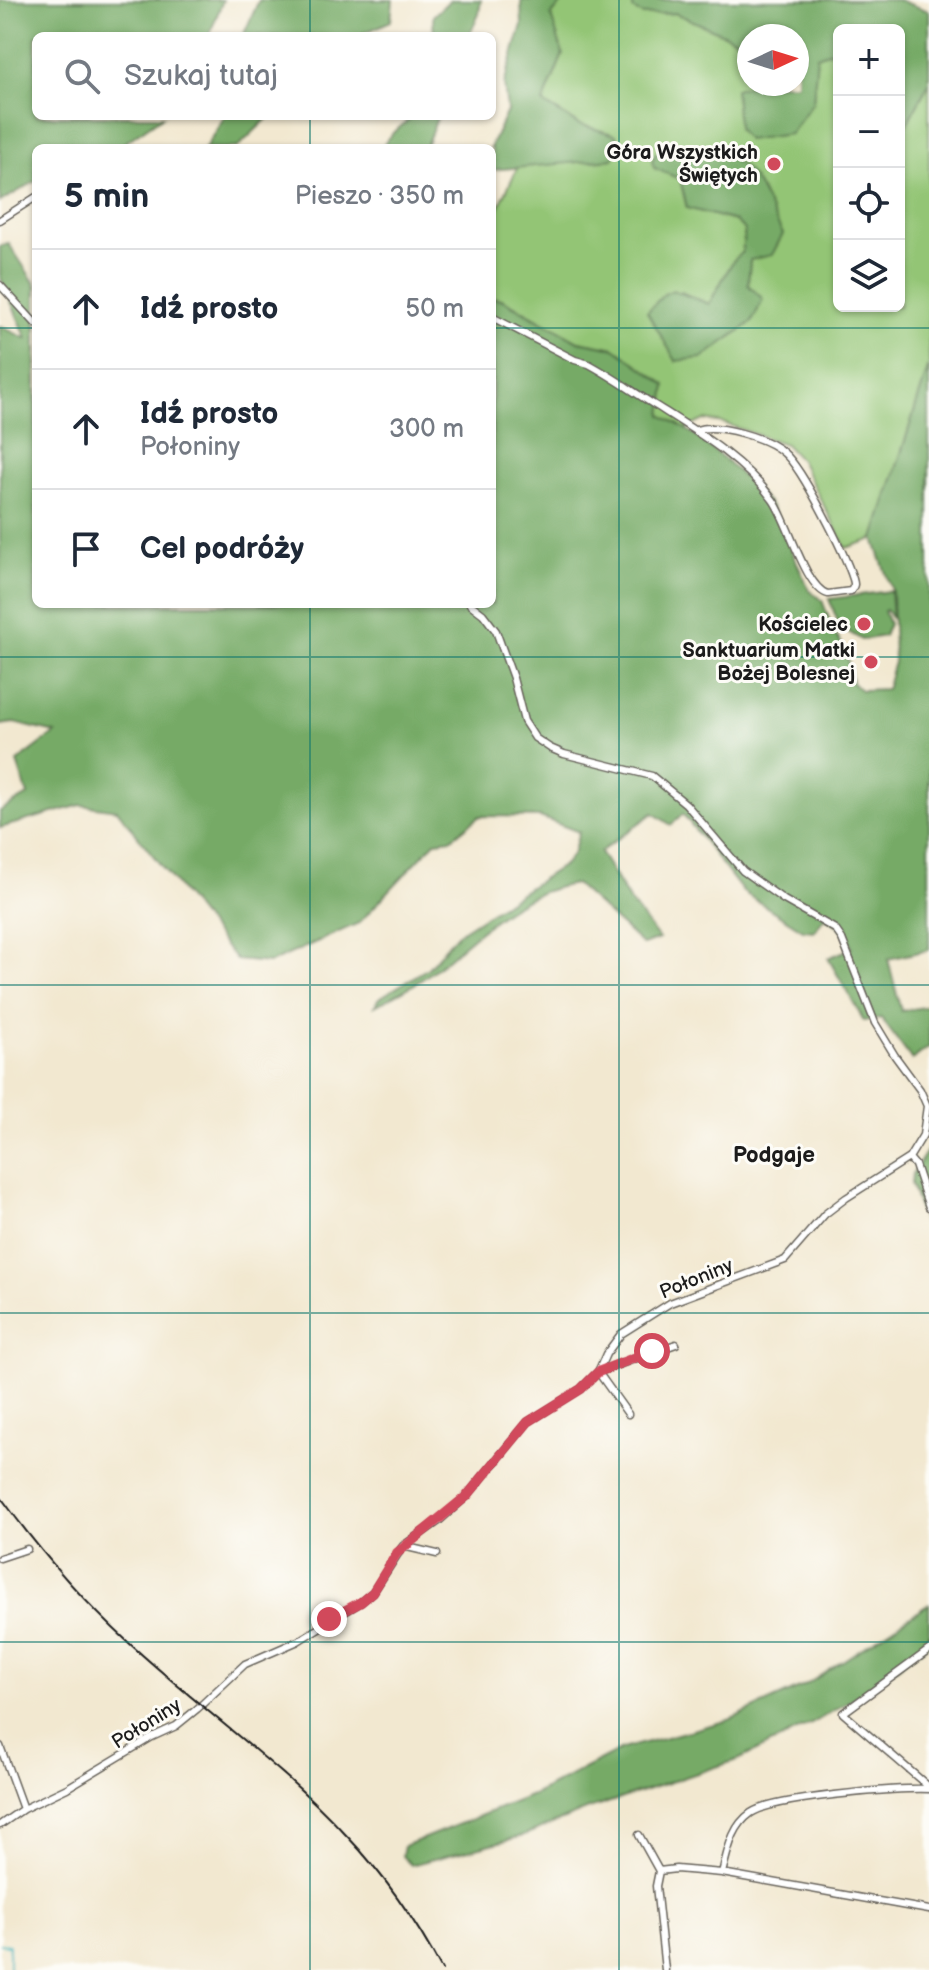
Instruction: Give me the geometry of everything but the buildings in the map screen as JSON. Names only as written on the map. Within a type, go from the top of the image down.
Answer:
[{"type":"street","points":[[0,220],[32,200]]},
{"type":"street","points":[[0,285],[32,320]]},
{"type":"street","points":[[496,319],[575,360],[589,364],[696,430],[764,488],[783,515],[815,586],[822,593],[851,591],[854,584],[828,525],[792,460],[774,446],[734,431],[704,427],[696,430]]},
{"type":"street","points":[[475,608],[496,631],[524,721],[535,738],[564,754],[652,776],[686,804],[722,850],[750,876],[835,929],[842,939],[875,1023],[920,1090],[927,1106],[923,1135],[909,1158],[915,1165],[929,1207]]},
{"type":"street","name":"Połoniny","points":[[0,1825],[23,1809],[67,1788],[176,1726],[245,1664],[298,1641],[361,1602],[373,1592],[403,1546],[439,1521],[467,1496],[528,1422],[581,1389],[598,1372],[612,1343],[621,1334],[670,1303],[785,1260],[825,1214],[909,1158]]},
{"type":"street","points":[[628,1414],[598,1372],[676,1344]]},
{"type":"street","points":[[403,1546],[437,1554]]},
{"type":"street","points":[[0,1558],[27,1549]]},
{"type":"street","points":[[929,1650],[843,1713],[929,1788]]},
{"type":"street","points":[[0,1746],[23,1809]]},
{"type":"street","points":[[722,1873],[735,1829],[751,1813],[767,1805],[929,1788]]},
{"type":"street","points":[[639,1835],[659,1871],[656,1886],[665,1970]]},
{"type":"street","points":[[659,1871],[676,1869],[722,1873],[929,1910]]},
{"type":"green space","points":[[0,0],[223,0],[211,32],[32,32],[32,120],[157,120],[123,144],[32,144],[32,183],[0,202]]},
{"type":"green space","points":[[259,0],[393,0],[391,21],[366,32],[245,32]]},
{"type":"green space","points":[[450,0],[481,0],[471,32],[434,32],[433,16]]},
{"type":"green space","points":[[521,0],[565,0],[551,16],[563,54],[543,103],[578,124],[616,135],[619,149],[613,159],[496,170],[496,144],[492,144],[507,111],[504,84],[522,25]]},
{"type":"green space","points":[[565,0],[633,0],[633,9],[643,15],[675,13],[737,40],[737,96],[805,96],[813,102],[817,55],[833,50],[833,312],[905,312],[905,127],[929,83],[929,365],[874,539],[846,548],[800,460],[785,444],[723,423],[704,420],[685,429],[662,415],[615,348],[578,341],[496,298],[496,213],[518,166],[612,159],[615,135],[578,124],[543,103],[563,54],[550,16]],"holes":[[[655,168],[761,190],[772,214],[750,260],[748,285],[676,361],[681,292],[709,304],[733,261],[742,252],[745,230],[735,221],[687,208],[680,179]]]},
{"type":"green space","points":[[633,0],[898,0],[929,11],[929,83],[905,127],[905,24],[833,24],[833,50],[817,56],[813,102],[790,134],[747,140],[738,129],[735,89],[737,96],[809,96],[809,24],[737,24],[737,40],[675,13],[643,15],[633,9]]},
{"type":"green space","points":[[222,120],[266,120],[241,144],[208,144]]},
{"type":"green space","points":[[408,120],[436,120],[427,144],[384,144]]},
{"type":"green space","points":[[672,150],[718,155],[745,168],[763,194],[783,234],[772,255],[750,260],[748,285],[763,299],[752,322],[702,358],[676,361],[647,312],[664,294],[673,290],[709,304],[733,261],[742,252],[745,230],[735,221],[687,208],[680,179],[654,168],[652,161],[656,153]]},
{"type":"green space","points":[[9,244],[32,279],[32,608],[496,608],[496,298],[578,341],[615,348],[666,385],[662,415],[692,433],[729,463],[768,502],[809,590],[822,600],[835,634],[847,651],[852,683],[861,690],[886,689],[894,662],[892,591],[874,539],[929,365],[929,950],[888,959],[901,1011],[929,1006],[929,1047],[912,1060],[881,1018],[864,1021],[828,958],[852,948],[842,929],[824,917],[815,931],[803,930],[743,892],[683,814],[671,825],[653,813],[600,852],[629,900],[659,939],[643,945],[575,884],[552,889],[496,918],[423,979],[375,1006],[378,999],[428,968],[457,934],[565,864],[573,853],[579,832],[540,817],[480,816],[451,839],[436,841],[359,923],[270,963],[236,960],[117,810],[81,805],[0,828],[0,811],[28,795],[17,762],[55,733],[14,723],[0,725],[0,326],[27,339],[0,276],[0,246]]},
{"type":"green space","points":[[890,591],[892,619],[884,611],[889,624],[884,636],[862,640],[840,627],[829,599]]},
{"type":"green space","points":[[929,1148],[929,1239],[911,1184],[912,1174]]},
{"type":"green space","points":[[929,1604],[929,1644],[851,1700],[813,1723],[740,1759],[589,1809],[519,1837],[411,1865],[402,1856],[404,1846],[535,1794],[622,1749],[729,1720],[806,1685]]},
{"type":"waterway","points":[[0,1944],[9,1945],[9,1970]]},
{"type":"railway","points":[[0,1496],[60,1572],[110,1625],[267,1760],[347,1836],[399,1900],[442,1970]]},
{"type":"place","name":"Góra Wszystkich Świętych","points":[[774,164]]},
{"type":"place","name":"Kościelec","points":[[864,624]]},
{"type":"place","name":"Sanktuarium Matki Bożej Bolesnej","points":[[871,662]]},
{"type":"district","name":"Podgaje","points":[[774,1154]]},
{"type":"route","points":[[329,1619],[350,1609],[373,1592],[403,1546],[425,1532],[467,1496],[528,1422],[581,1389],[598,1372],[652,1351]]}]
